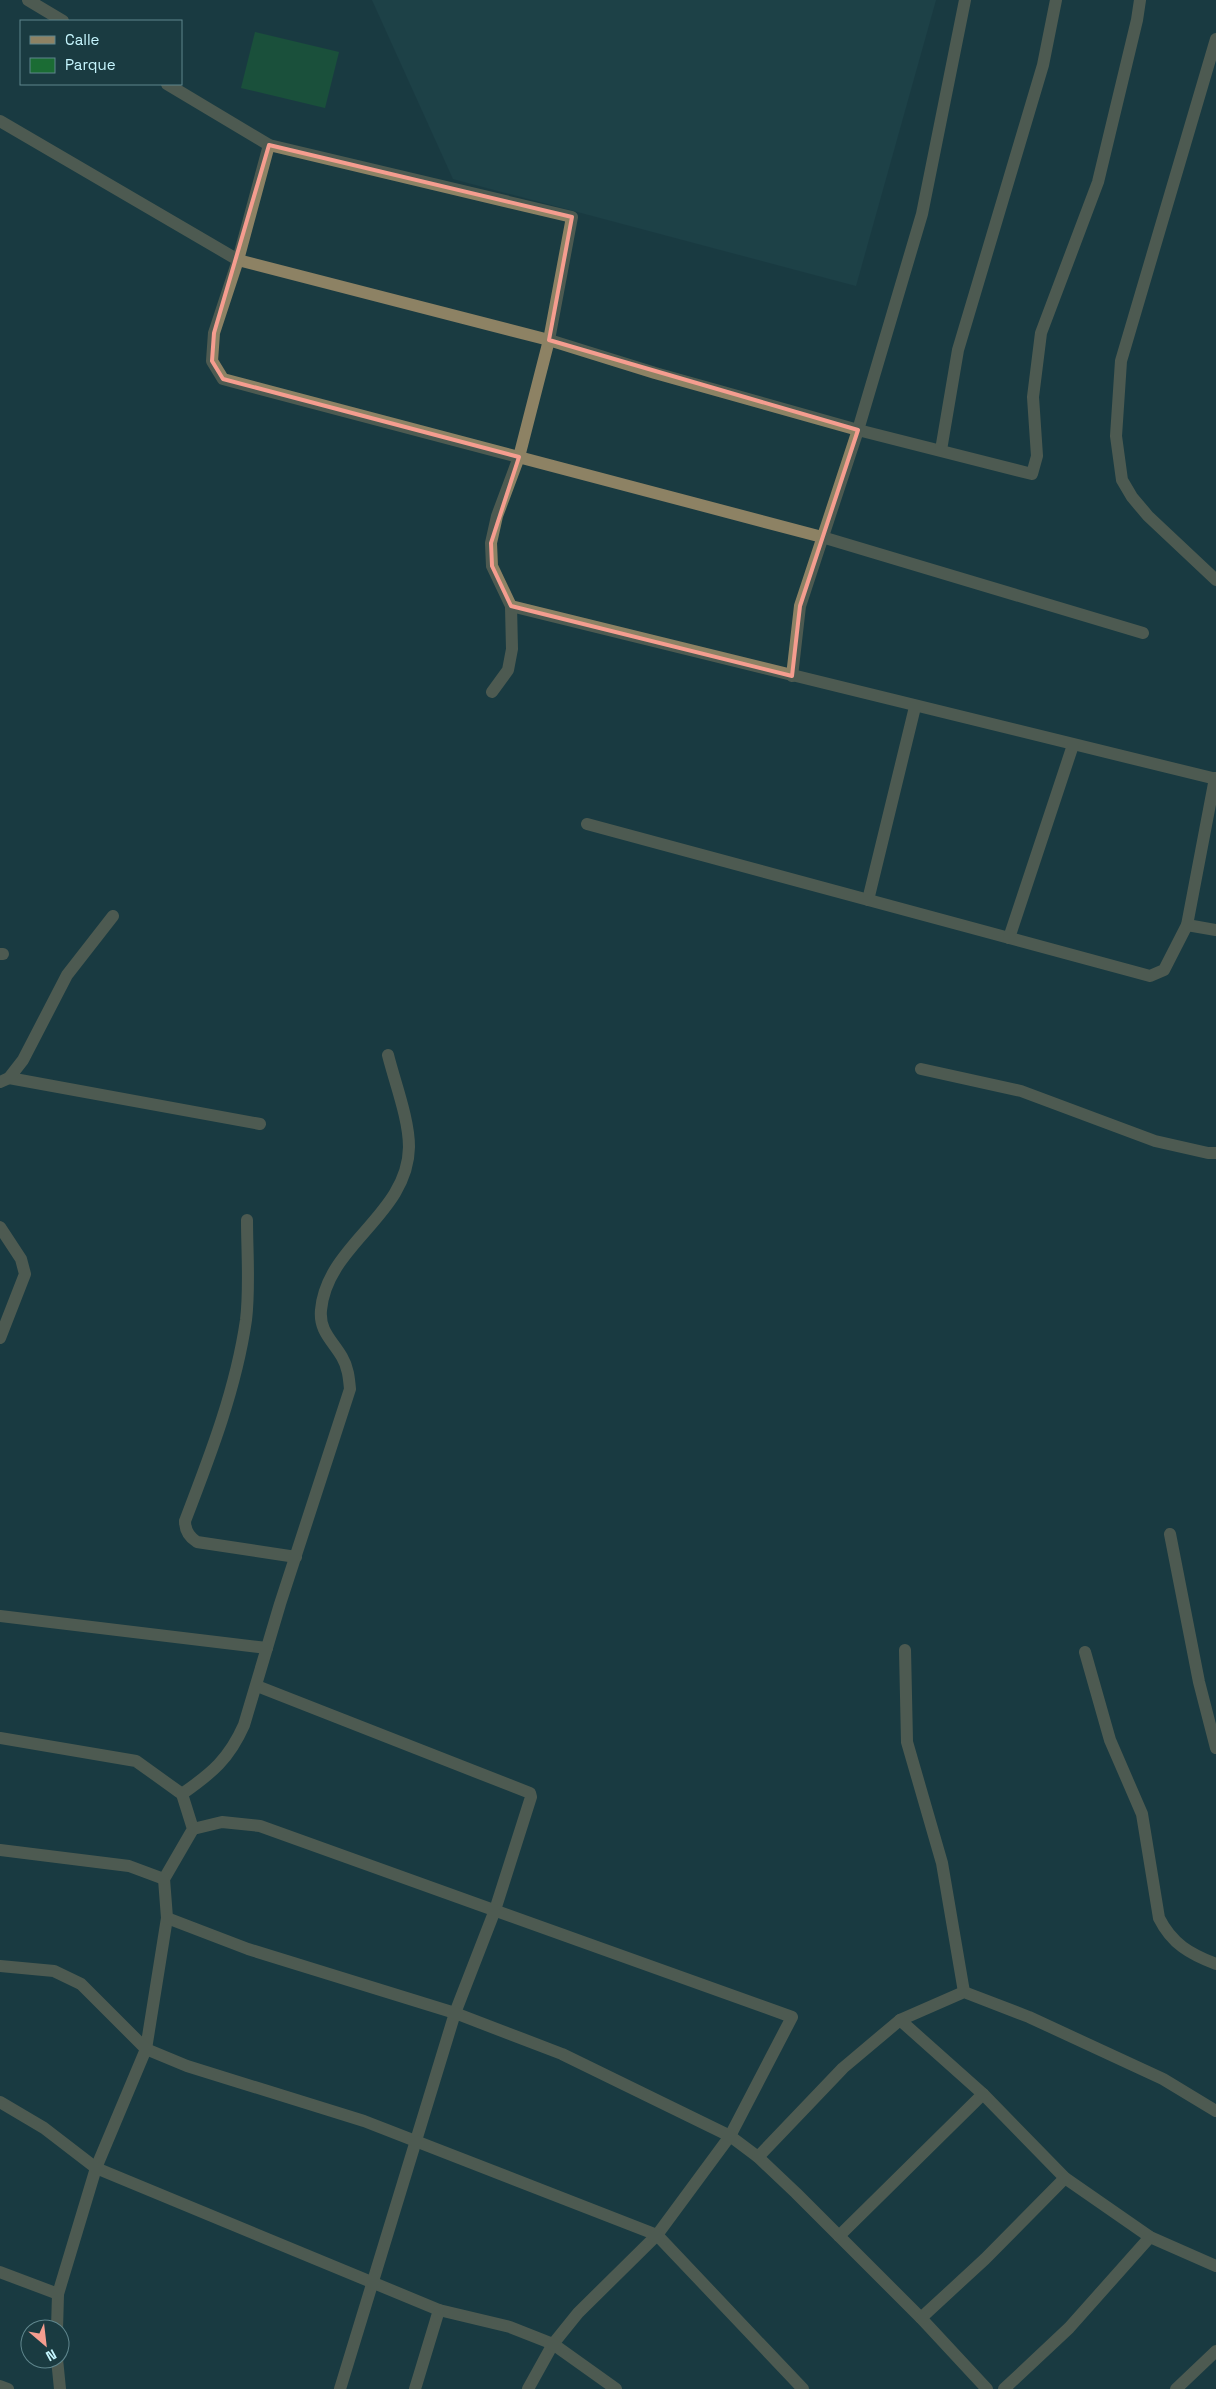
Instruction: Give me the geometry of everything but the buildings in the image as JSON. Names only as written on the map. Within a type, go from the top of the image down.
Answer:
[{"type":"street","points":[[28,0],[61,20]]},
{"type":"street","points":[[792,676],[800,606],[858,430],[922,214],[965,0]]},
{"type":"street","points":[[940,450],[958,350],[1043,65],[1056,0]]},
{"type":"street","points":[[0,121],[238,260],[549,340],[655,373],[858,430],[1032,474],[1037,456],[1033,397],[1040,333],[1098,182],[1137,20],[1140,0]]},
{"type":"street","points":[[1216,39],[1121,361],[1116,436],[1122,480],[1132,497],[1148,516],[1216,580]]},
{"type":"street","points":[[169,85],[269,145],[572,217],[549,340],[519,456],[497,516],[491,543],[492,566],[511,606],[512,649],[508,670],[492,692]]},
{"type":"street","points":[[269,145],[238,260],[214,333],[212,361],[223,379],[822,537],[1143,634]]},
{"type":"street","points":[[511,606],[915,707],[1216,778],[1187,925],[1164,970],[1150,976],[587,824]]},
{"type":"street","points":[[868,900],[915,707]]},
{"type":"street","points":[[1009,938],[1073,745]]},
{"type":"street","points":[[5,1080],[23,1060],[68,975],[113,916]]},
{"type":"street","points":[[1187,925],[1216,930]]},
{"type":"street","points":[[182,1794],[208,1776],[229,1754],[244,1726],[350,1389],[349,1378],[342,1358],[323,1329],[322,1298],[331,1274],[338,1262],[394,1195],[408,1161],[408,1133],[388,1055]]},
{"type":"street","points":[[921,1069],[1021,1091],[1155,1140],[1208,1153],[1216,1153]]},
{"type":"street","points":[[5,1080],[260,1124]]},
{"type":"street","points":[[247,1220],[246,1317],[240,1355],[231,1392],[185,1521],[185,1527],[191,1538],[197,1542],[296,1556]]},
{"type":"street","points":[[0,1227],[21,1259],[25,1274],[0,1338]]},
{"type":"street","points":[[1170,1534],[1199,1682],[1216,1748]]},
{"type":"street","points":[[0,1616],[267,1648]]},
{"type":"street","points":[[904,1650],[907,1742],[942,1863],[964,1992]]},
{"type":"street","points":[[1085,1652],[1099,1708],[1110,1740],[1142,1814],[1159,1918],[1178,1946],[1216,1964]]},
{"type":"street","points":[[257,1686],[530,1793],[531,1800],[495,1910],[455,2013],[340,2389]]},
{"type":"street","points":[[0,1738],[136,1762],[182,1794],[193,1829]]},
{"type":"street","points":[[58,2319],[58,2294],[96,2168],[146,2049],[167,1918],[164,1879],[193,1829],[222,1822],[260,1826],[792,2017],[730,2136],[657,2235],[578,2313],[553,2344],[528,2389]]},
{"type":"street","points":[[0,1850],[129,1866],[164,1879]]},
{"type":"street","points":[[167,1918],[248,1949],[455,2013],[562,2054],[730,2136],[758,2158],[839,2236],[921,2318],[987,2389]]},
{"type":"street","points":[[0,1966],[54,1971],[81,1984],[146,2049],[187,2066],[364,2122],[657,2235],[803,2389]]},
{"type":"street","points":[[758,2158],[843,2068],[900,2020],[964,1992],[1029,2018],[1163,2079],[1216,2111]]},
{"type":"street","points":[[900,2020],[983,2094],[1065,2178],[1150,2237],[1216,2266]]},
{"type":"street","points":[[839,2236],[983,2094]]},
{"type":"street","points":[[0,2102],[44,2128],[96,2168],[439,2310],[510,2328],[553,2344],[616,2389]]},
{"type":"street","points":[[921,2318],[984,2259],[1065,2178]]},
{"type":"street","points":[[1004,2389],[1069,2328],[1150,2237]]},
{"type":"street","points":[[0,2272],[58,2294]]},
{"type":"street","points":[[415,2389],[439,2310]]},
{"type":"street","points":[[1176,2389],[1216,2351]]},
{"type":"street","points":[[58,2369],[60,2389]]},
{"type":"street","points":[[0,2386],[8,2389]]},
{"type":"highlighted area","points":[[269,145],[572,217],[549,340],[858,430],[800,606],[792,676],[511,606],[492,566],[491,543],[519,457],[223,379],[212,361],[214,333]]},
{"type":"shaded area","points":[[372,0],[936,0],[856,286],[453,179]]},
{"type":"green space","points":[[255,32],[339,52],[325,108],[241,88]]}]
